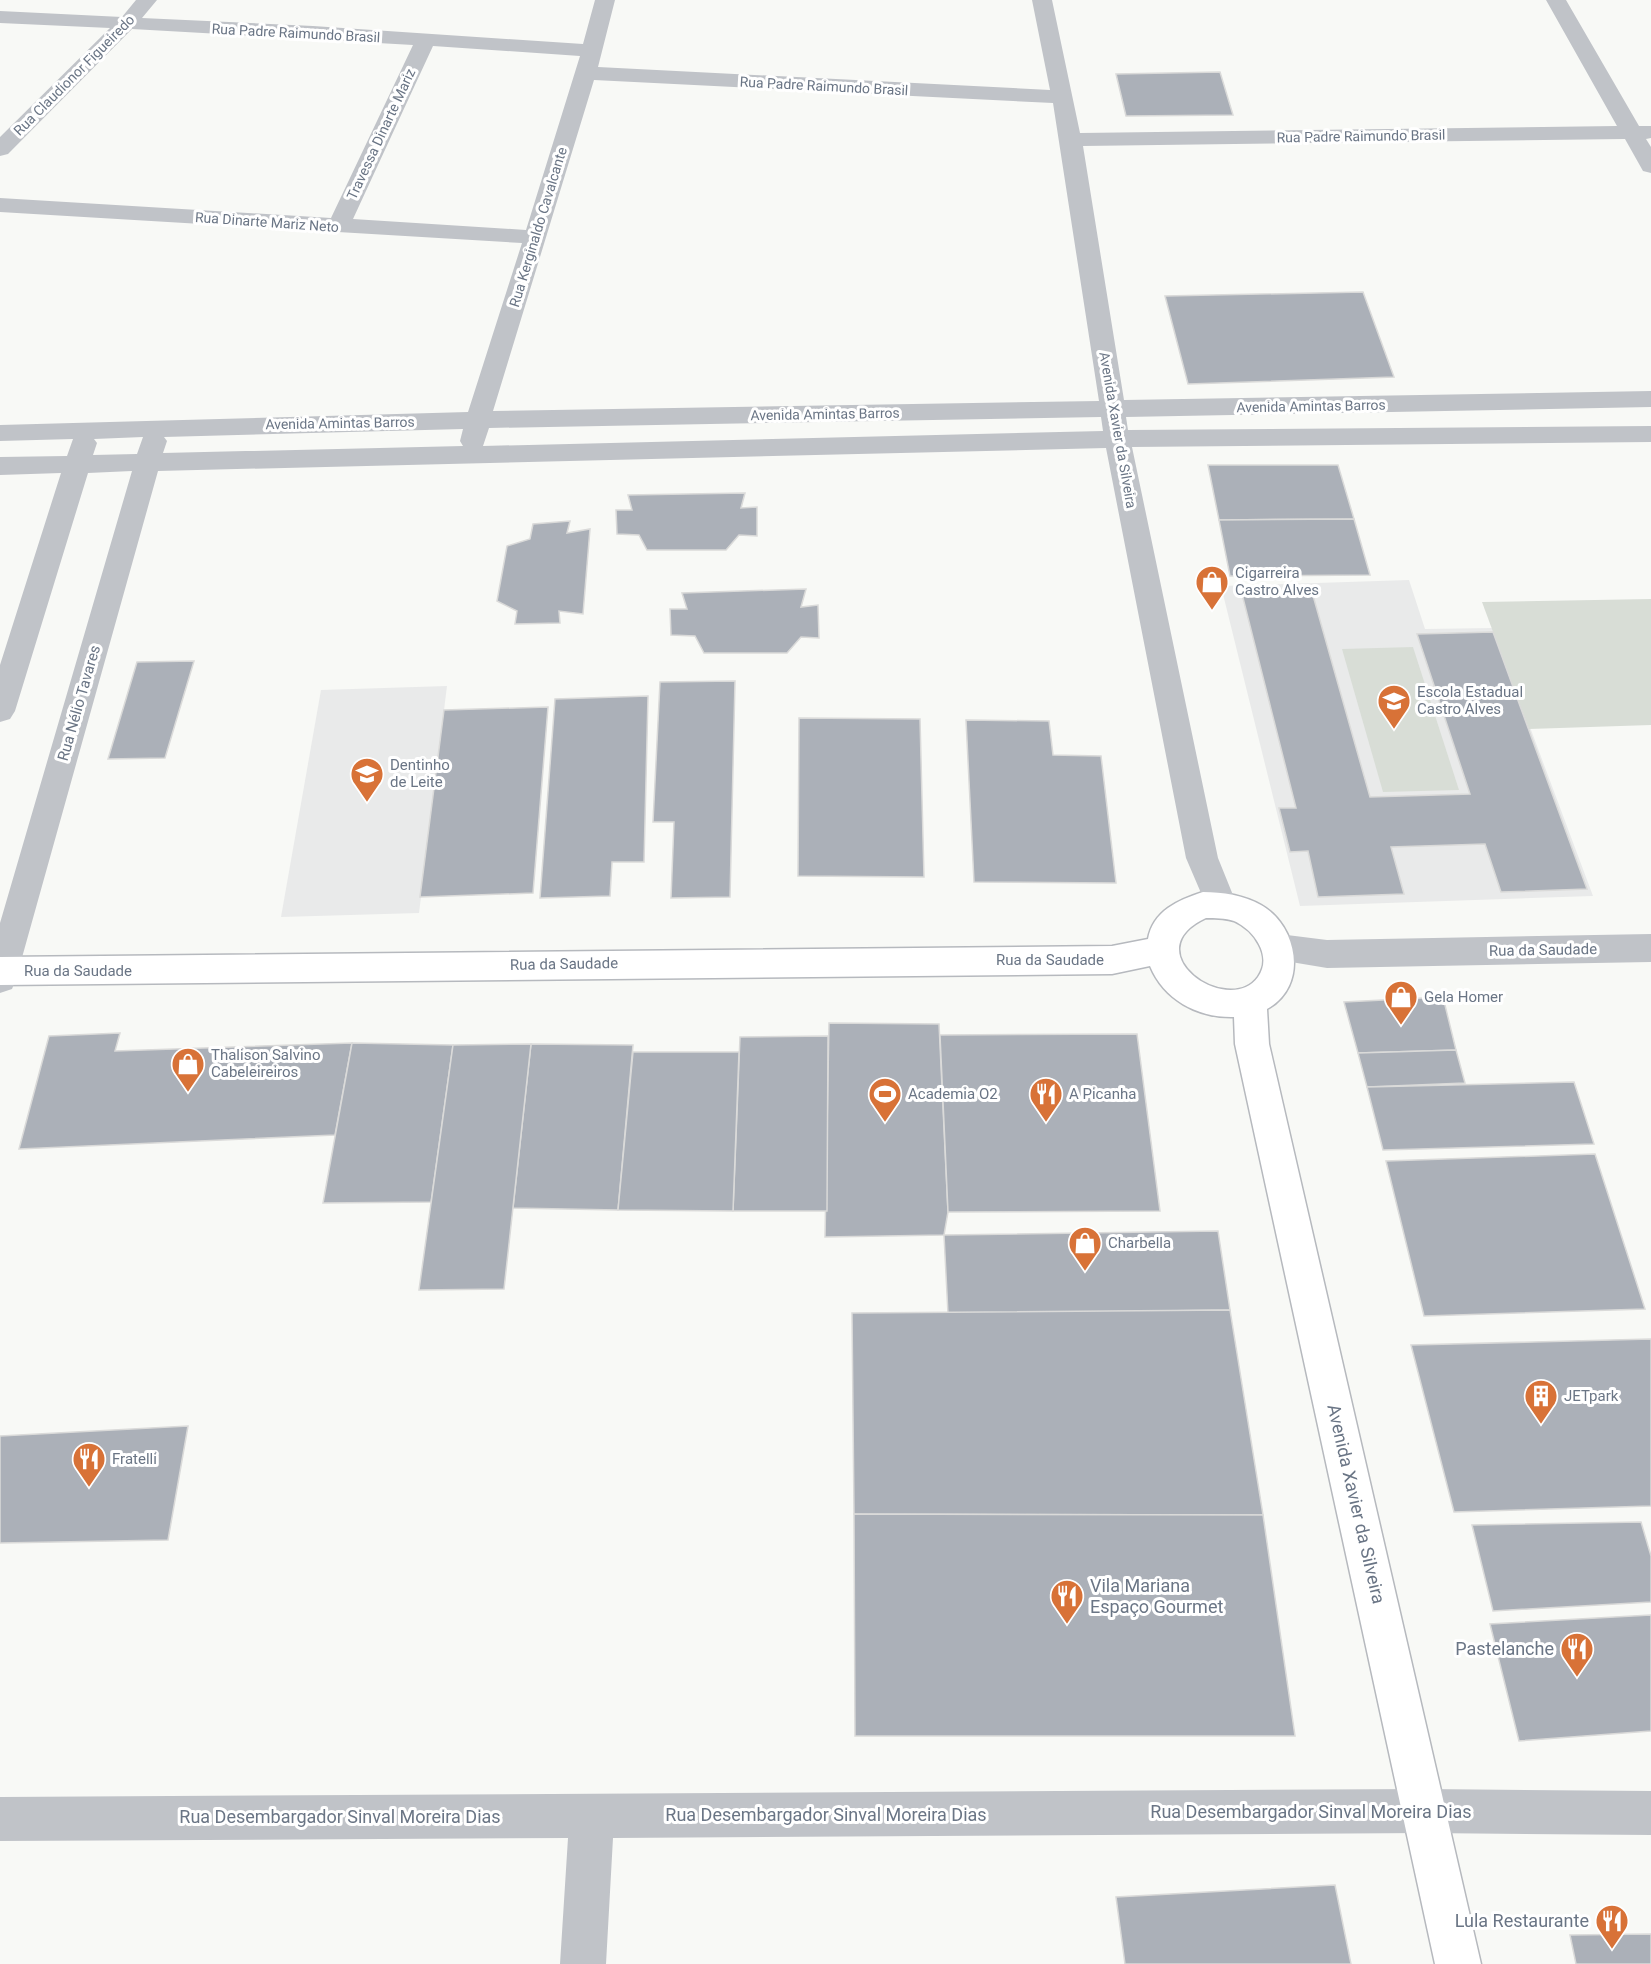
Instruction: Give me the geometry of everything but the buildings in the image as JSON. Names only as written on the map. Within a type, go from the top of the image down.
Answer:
[{"type":"main road","points":[[1203,905],[1221,905],[1240,910],[1258,919],[1271,932],[1280,956],[1276,980],[1266,992],[1250,1001],[1231,1005],[1210,1002],[1191,994],[1175,982],[1163,958],[1163,934],[1172,921],[1185,910],[1203,905]]},
{"type":"main road","name":"Rua da Saudade","points":[[1,974],[720,961],[1163,958]]},
{"type":"main road","name":"Avenida Xavier da Silveira","points":[[1250,1001],[1252,1044],[1458,1964]]},
{"type":"main road","points":[[1210,1002],[1252,1044]]},
{"type":"street","points":[[0,5],[4,0]]},
{"type":"street","name":"Rua Claudionor Figueiredo","points":[[0,149],[126,24],[147,0]]},
{"type":"street","name":"Rua Kerginaldo Cavalcante","points":[[471,454],[477,420],[535,237],[605,0]]},
{"type":"street","name":"Avenida Xavier da Silveira","points":[[1042,0],[1071,140],[1117,439],[1202,858],[1221,905]]},
{"type":"street","points":[[1557,0],[1629,132],[1651,166]]},
{"type":"street","name":"Rua Padre Raimundo Brasil","points":[[0,17],[425,41],[588,62],[1062,97]]},
{"type":"street","name":"Travessa Dinarte Mariz","points":[[338,227],[425,41]]},
{"type":"street","name":"Rua Padre Raimundo Brasil","points":[[1071,140],[1651,132]]},
{"type":"street","name":"Rua Dinarte Mariz Neto","points":[[0,205],[535,237]]},
{"type":"street","name":"Avenida Amintas Barros","points":[[0,434],[477,420],[1651,399]]},
{"type":"street","name":"Rua Nélio Tavares","points":[[1,974],[158,428]]},
{"type":"street","points":[[0,711],[87,430]]},
{"type":"street","name":"Avenida Amintas Barros","points":[[0,466],[1117,439],[1651,434]]},
{"type":"street","name":"Avenida Xavier da Silveira","points":[[1185,910],[1202,858]]},
{"type":"street","name":"Rua da Saudade","points":[[1280,956],[1651,948]]},
{"type":"street","name":"Rua Desembargador Sinval Moreira Dias","points":[[0,1819],[1425,1811],[1651,1813]]},
{"type":"street","points":[[583,1964],[592,1816]]},
{"type":"shaded area","name":"Escola Estadual Castro Alves","points":[[1409,580],[1425,629],[1493,628],[1593,896],[1300,906],[1221,586]]},
{"type":"shaded area","points":[[1651,599],[1651,725],[1529,729],[1482,602]]},
{"type":"shaded area","points":[[1413,647],[1459,790],[1383,792],[1342,649]]},
{"type":"shaded area","name":"Dentinho de Leite","points":[[447,686],[419,913],[281,917],[321,690]]},
{"type":"place","name":"Cigarreira Castro Alves","points":[[1212,611]]},
{"type":"place","name":"Escola Estadual Castro Alves","points":[[1394,730]]},
{"type":"place","name":"Dentinho de Leite","points":[[367,803]]},
{"type":"place","name":"Gela Homer","points":[[1401,1026]]},
{"type":"place","name":"Thalison Salvino Cabeleireiros","points":[[188,1093]]},
{"type":"place","name":"Academia O2","points":[[885,1123]]},
{"type":"place","name":"A Picanha","points":[[1046,1123]]},
{"type":"place","name":"Charbella","points":[[1085,1272]]},
{"type":"place","name":"JETpark","points":[[1541,1425]]},
{"type":"place","name":"Fratelli","points":[[89,1488]]},
{"type":"place","name":"Vila Mariana Espaço Gourmet","points":[[1067,1625]]},
{"type":"place","name":"Pastelanche","points":[[1577,1678]]},
{"type":"place","name":"Lula Restaurante","points":[[1612,1950]]}]
